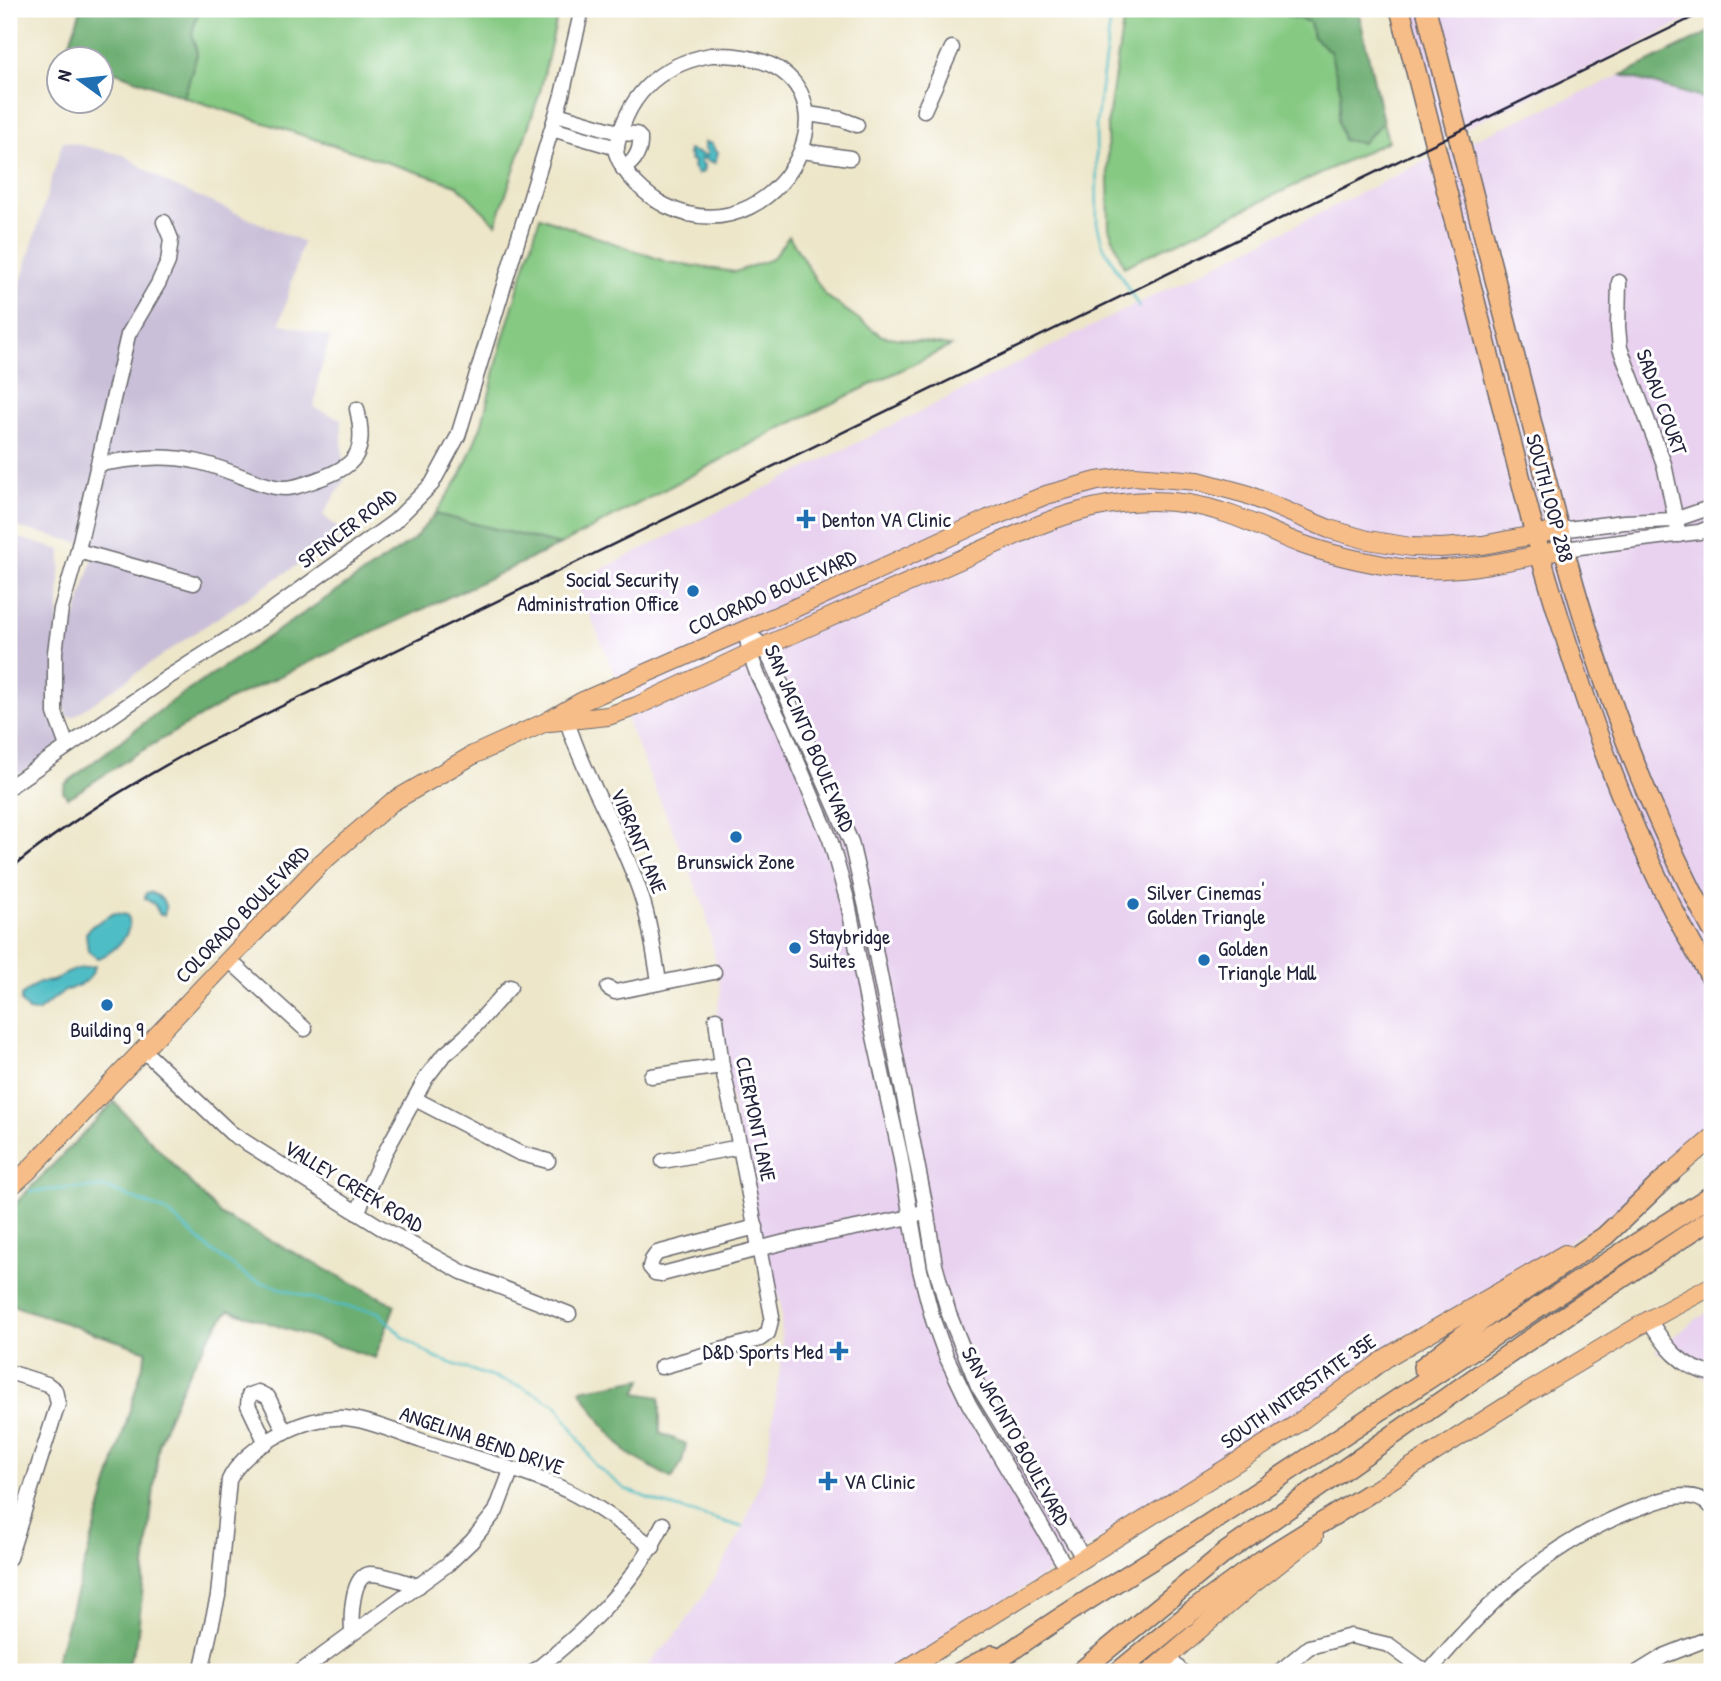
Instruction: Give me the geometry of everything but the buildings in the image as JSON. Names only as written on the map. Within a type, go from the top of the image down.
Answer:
[{"type":"highway","name":"SOUTH LOOP 288","points":[[1400,9],[1541,554],[1590,714],[1639,835],[1670,902],[1712,979]]},
{"type":"highway","name":"SOUTH LOOP 288","points":[[1426,9],[1561,540],[1610,698],[1661,825],[1712,929]]},
{"type":"highway","points":[[1639,835],[1661,825]]},
{"type":"highway","points":[[1330,1443],[1490,1314],[1605,1236],[1671,1173]]},
{"type":"highway","points":[[982,1672],[1022,1642],[1229,1511],[1541,1303],[1712,1195]]},
{"type":"highway","points":[[1080,1672],[1226,1552],[1525,1342],[1712,1218]]},
{"type":"highway","points":[[1118,1672],[1191,1612],[1262,1560],[1368,1494]]},
{"type":"highway","points":[[960,1672],[1022,1642]]},
{"type":"main road","name":"COLORADO BOULEVARD","points":[[9,1188],[320,864],[392,802],[473,755],[546,722],[581,702],[988,519],[1046,495],[1097,481],[1156,477],[1198,481],[1279,507],[1329,529],[1368,540],[1411,547],[1483,545],[1536,534],[1561,540]]},
{"type":"main road","points":[[1225,513],[1234,491]]},
{"type":"main road","name":"COLORADO BOULEVARD","points":[[546,722],[608,716],[637,706],[756,650],[1034,527],[1079,510],[1122,502],[1195,505],[1225,513],[1318,550],[1389,566],[1430,570],[1454,569],[1541,554],[1561,540]]},
{"type":"main road","points":[[1318,550],[1330,549],[1388,560],[1403,555],[1411,547]]},
{"type":"main road","name":"SOUTH INTERSTATE 35E","points":[[902,1672],[1294,1426],[1417,1338],[1584,1243],[1628,1211],[1712,1138]]},
{"type":"main road","points":[[1150,1672],[1248,1588],[1368,1494],[1527,1393],[1649,1320],[1712,1286]]},
{"type":"street","name":"SPENCER ROAD","points":[[9,787],[261,618],[383,530],[415,503],[432,484],[458,436],[557,114],[582,9]]},
{"type":"street","points":[[924,110],[952,48]]},
{"type":"street","points":[[711,55],[744,57],[777,69],[799,91],[808,114],[808,130],[802,151],[787,175],[769,195],[743,209],[715,216],[691,214],[669,208],[652,198],[623,169],[616,153],[621,133],[635,101],[655,79],[682,62],[711,55]]},
{"type":"street","points":[[557,114],[621,133],[636,134],[641,144],[632,163],[623,169]]},
{"type":"street","points":[[808,114],[841,119],[857,125]]},
{"type":"street","points":[[552,129],[617,148]]},
{"type":"street","points":[[802,151],[850,158]]},
{"type":"street","points":[[67,746],[55,713],[54,680],[61,609],[78,551],[128,335],[168,262],[171,239],[164,222]]},
{"type":"street","name":"SADAU COURT","points":[[1619,282],[1620,348],[1664,464],[1679,535]]},
{"type":"street","points":[[98,464],[148,456],[166,457],[225,468],[250,481],[278,488],[292,488],[353,463],[360,450],[361,427],[357,409]]},
{"type":"street","name":"COLORADO BOULEVARD","points":[[1561,540],[1625,522],[1674,520],[1712,507]]},
{"type":"street","name":"COLORADO BOULEVARD","points":[[1561,540],[1679,535],[1712,527]]},
{"type":"street","points":[[78,551],[194,583]]},
{"type":"street","name":"SAN JACINTO BOULEVARD","points":[[745,629],[811,750],[851,842],[925,1202],[935,1265],[961,1350],[987,1403],[1084,1559]]},
{"type":"street","name":"SAN JACINTO BOULEVARD","points":[[756,650],[834,851],[848,903],[920,1270],[933,1320],[946,1356],[969,1404],[1067,1569]]},
{"type":"street","name":"VIBRANT LANE","points":[[567,721],[574,744],[636,880],[649,919],[659,981]]},
{"type":"street","points":[[798,763],[811,750]]},
{"type":"street","points":[[798,763],[817,764]]},
{"type":"street","points":[[229,960],[305,1029]]},
{"type":"street","points":[[608,988],[615,992],[714,972]]},
{"type":"street","points":[[357,1213],[382,1158],[426,1078],[442,1057],[466,1036],[510,987]]},
{"type":"street","points":[[866,998],[883,994]]},
{"type":"street","name":"CLERMONT LANE","points":[[661,1367],[760,1339],[768,1333],[772,1316],[722,1066],[716,1019]]},
{"type":"street","name":"VALLEY CREEK ROAD","points":[[143,1050],[232,1133],[357,1213],[420,1251],[462,1272],[569,1314]]},
{"type":"street","points":[[651,1076],[722,1066]]},
{"type":"street","points":[[415,1099],[519,1153],[548,1161]]},
{"type":"street","points":[[663,1161],[740,1147]]},
{"type":"street","points":[[756,1227],[657,1253],[650,1267],[654,1273],[662,1274],[759,1249],[911,1217],[925,1202],[908,1198]]},
{"type":"street","points":[[1649,1320],[1667,1349],[1676,1358],[1698,1371],[1712,1374]]},
{"type":"street","points":[[946,1356],[961,1350]]},
{"type":"street","points":[[9,1372],[47,1384],[55,1390],[58,1404],[9,1558]]},
{"type":"street","points":[[266,1443],[248,1405],[249,1395],[258,1392],[268,1397],[285,1433]]},
{"type":"street","name":"ANGELINA BEND DRIVE","points":[[206,1671],[218,1596],[229,1480],[234,1469],[266,1443],[323,1419],[350,1419],[387,1429],[570,1492],[604,1512],[653,1547]]},
{"type":"street","points":[[300,1672],[448,1564],[472,1541],[496,1511],[511,1471]]},
{"type":"street","points":[[1279,1672],[1309,1647],[1351,1636],[1389,1645],[1428,1672],[1496,1597],[1589,1529],[1612,1517],[1665,1498],[1685,1495],[1697,1497],[1712,1507]]},
{"type":"street","points":[[533,1672],[595,1620],[653,1547],[663,1524]]},
{"type":"street","points":[[352,1632],[356,1585],[363,1576],[372,1574],[419,1586]]},
{"type":"street","points":[[1639,1672],[1664,1656],[1712,1637]]},
{"type":"street","points":[[1168,1657],[1182,1672]]},
{"type":"shaded area","points":[[1400,9],[1710,9],[1435,143]]},
{"type":"shaded area","points":[[1622,75],[1712,101],[1712,1131],[1621,1208],[1529,1268],[1400,1338],[1303,1412],[891,1672],[641,1672],[681,1629],[741,1533],[766,1466],[782,1354],[781,1303],[759,1249],[716,1019],[721,991],[705,908],[629,726],[618,682],[576,582],[1429,159]]},
{"type":"shaded area","points":[[63,141],[124,155],[167,183],[303,242],[280,323],[330,337],[314,408],[341,419],[344,481],[323,515],[344,534],[73,717],[66,716],[65,708],[65,634],[68,633],[71,619],[75,619],[96,547],[9,525],[9,322]]},
{"type":"shaded area","points":[[9,535],[61,550],[55,713],[67,746],[9,780]]},
{"type":"shaded area","points":[[1712,1310],[1712,1382],[1655,1351]]},
{"type":"green space","points":[[81,9],[199,9],[192,33],[197,54],[184,97],[116,72],[116,46],[69,46]]},
{"type":"green space","points":[[199,9],[559,9],[540,92],[496,224],[457,185],[184,97],[197,55],[192,33]]},
{"type":"green space","points":[[1125,9],[1278,9],[1286,15],[1310,22],[1313,37],[1330,51],[1341,92],[1338,120],[1362,143],[1383,122],[1388,141],[1124,267],[1109,228],[1107,126]]},
{"type":"green space","points":[[1278,9],[1358,9],[1383,122],[1362,143],[1343,140],[1338,120],[1341,92],[1330,51],[1313,37],[1310,22],[1286,15]]},
{"type":"green space","points":[[1712,31],[1712,101],[1622,75]]},
{"type":"green space","points":[[540,217],[667,262],[735,272],[772,259],[789,236],[825,295],[882,336],[951,346],[779,429],[560,545],[435,514],[461,475],[482,424],[502,342]]},
{"type":"green space","points":[[435,514],[560,545],[231,699],[67,797],[63,791],[65,784],[171,702],[413,540]]},
{"type":"green space","points":[[114,1102],[221,1215],[395,1305],[375,1358],[229,1310],[188,1373],[159,1443],[137,1640],[125,1672],[53,1672],[147,1351],[9,1304],[9,1210]]},
{"type":"green space","points":[[642,1379],[636,1393],[660,1397],[660,1433],[686,1444],[682,1462],[672,1479],[627,1453],[604,1426],[580,1390]]},
{"type":"water","points":[[705,142],[712,144],[718,152],[715,163],[701,158],[703,172],[698,174],[693,167],[694,161],[690,160],[691,156],[688,155],[689,150],[707,156]]},
{"type":"water","points":[[150,892],[163,900],[164,915],[160,915],[155,905],[145,898],[146,893]]},
{"type":"water","points":[[114,913],[127,915],[129,928],[116,947],[97,958],[88,951],[86,933],[92,926]]},
{"type":"water","points":[[95,966],[86,981],[60,994],[37,1012],[28,1011],[21,1002],[21,996],[39,982],[53,981],[74,970]]},
{"type":"waterway","points":[[1112,9],[1096,124],[1097,223],[1103,246],[1139,307]]},
{"type":"waterway","points":[[30,1192],[106,1188],[166,1211],[213,1252],[251,1279],[331,1304],[378,1312],[403,1337],[435,1358],[522,1387],[557,1405],[596,1466],[625,1489],[660,1503],[742,1527]]},
{"type":"railway","points":[[9,870],[100,804],[198,747],[1710,9]]},
{"type":"place","name":"Denton VA Clinic","points":[[806,519]]},
{"type":"place","name":"Social Security Administration Office","points":[[693,591]]},
{"type":"place","name":"Brunswick Zone","points":[[736,837]]},
{"type":"place","name":"Silver Cinemas' Golden Triangle","points":[[1133,904]]},
{"type":"place","name":"Staybridge Suites","points":[[795,948]]},
{"type":"place","name":"Golden Triangle Mall","points":[[1204,960]]},
{"type":"place","name":"Building 9","points":[[107,1005]]},
{"type":"place","name":"D&D Sports Med","points":[[839,1351]]},
{"type":"place","name":"VA Clinic","points":[[828,1481]]}]
